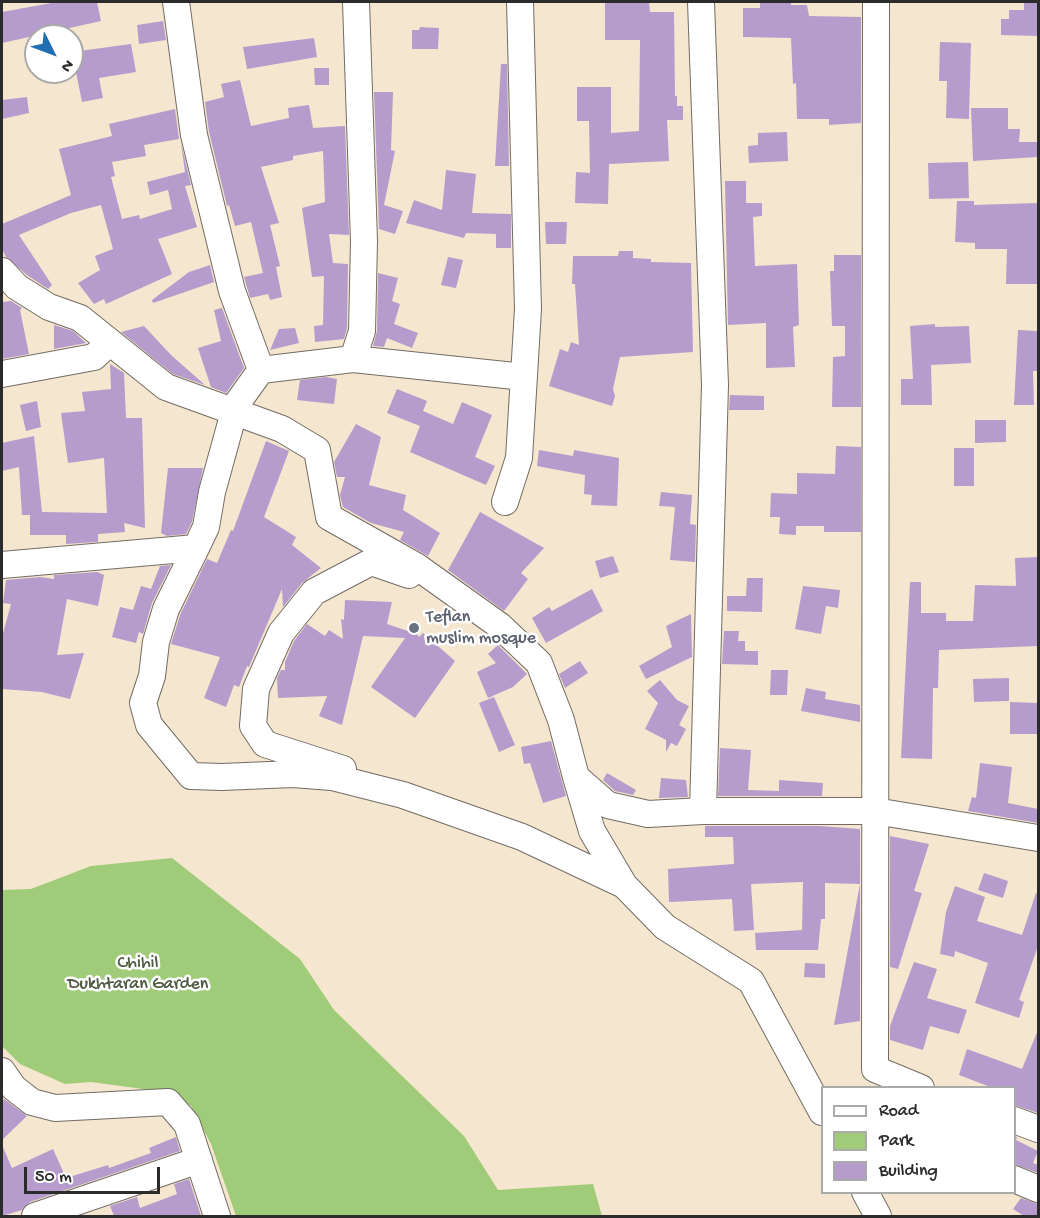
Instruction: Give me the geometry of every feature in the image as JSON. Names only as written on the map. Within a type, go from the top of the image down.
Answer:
[{"type":"street","points":[[176,2],[194,135],[232,291],[261,370]]},
{"type":"street","points":[[353,359],[362,331],[364,242],[356,2]]},
{"type":"street","points":[[505,502],[519,458],[528,309],[520,2]]},
{"type":"street","points":[[701,2],[715,385],[703,811]]},
{"type":"street","points":[[876,2],[875,1069],[916,1086]]},
{"type":"street","points":[[6,282],[49,307],[80,318],[166,387],[282,429],[317,450],[330,517],[416,566],[500,627],[539,663],[561,720],[592,831],[624,885],[665,927],[751,981],[821,1110]]},
{"type":"street","points":[[2,374],[94,357],[110,342]]},
{"type":"street","points":[[404,795],[332,777],[293,774],[191,776],[149,725],[143,704],[152,676],[156,642],[166,609],[206,527],[212,492],[234,412],[238,402],[261,370],[353,359],[524,377]]},
{"type":"street","points":[[2,565],[196,548]]},
{"type":"street","points":[[416,566],[410,575],[371,562],[314,592],[276,642],[256,688],[253,726],[266,744],[363,776],[404,795],[522,837],[624,885]]},
{"type":"street","points":[[576,777],[608,805],[648,814],[703,811],[875,811],[1038,838]]},
{"type":"street","points":[[6,1084],[32,1102],[55,1108],[168,1102],[187,1124],[217,1216]]},
{"type":"street","points":[[1016,1121],[1038,1129]]},
{"type":"street","points":[[35,1216],[199,1160]]},
{"type":"street","points":[[1016,1180],[1038,1189]]},
{"type":"street","points":[[866,1194],[878,1216]]},
{"type":"green space","name":"Chihil Dukhtaran Garden","points":[[172,858],[300,959],[334,1010],[464,1136],[498,1190],[593,1184],[602,1216],[236,1216],[211,1144],[191,1106],[173,1093],[91,1082],[65,1084],[20,1064],[2,1046],[2,890],[31,889],[91,866]]},
{"type":"building","points":[[57,2],[97,2],[101,21],[84,25],[24,24],[24,38],[2,43],[2,12]]},
{"type":"building","points":[[605,2],[649,2],[650,12],[674,12],[675,96],[677,96],[677,106],[683,106],[683,120],[667,120],[669,161],[609,164],[608,204],[575,203],[576,172],[590,173],[589,121],[577,121],[577,87],[611,87],[611,133],[639,131],[640,40],[605,40]]},
{"type":"building","points":[[760,2],[791,2],[791,5],[807,5],[809,16],[861,17],[861,123],[829,125],[829,119],[797,119],[791,38],[743,37],[743,8],[760,8]]},
{"type":"building","points":[[1024,2],[1038,2],[1038,36],[1001,35],[1001,19],[1009,19],[1009,10],[1024,10]]},
{"type":"building","points":[[163,21],[166,40],[139,44],[137,25]]},
{"type":"building","points":[[420,27],[439,28],[438,49],[412,49],[412,30],[419,30]]},
{"type":"building","points":[[314,38],[317,57],[247,69],[243,47]]},
{"type":"building","points":[[940,42],[971,43],[969,119],[946,118],[947,81],[939,81]]},
{"type":"building","points":[[131,44],[136,72],[99,78],[103,98],[82,102],[78,84],[84,84],[84,50]]},
{"type":"building","points":[[501,64],[507,64],[509,166],[495,166]]},
{"type":"building","points":[[314,68],[329,68],[329,85],[315,85]]},
{"type":"building","points":[[240,80],[251,126],[289,118],[288,108],[309,105],[313,128],[345,126],[349,235],[329,234],[333,263],[348,264],[347,328],[344,339],[315,342],[314,326],[323,325],[324,276],[312,277],[302,208],[325,202],[323,151],[293,156],[293,160],[261,167],[279,223],[270,225],[280,266],[276,267],[282,297],[270,300],[268,294],[250,298],[244,277],[263,273],[251,222],[235,226],[229,205],[227,206],[209,132],[205,102],[224,97],[221,84]]},
{"type":"building","points":[[374,92],[393,92],[391,150],[395,151],[384,205],[403,211],[395,234],[379,229]]},
{"type":"building","points":[[27,97],[29,113],[2,119],[2,100]]},
{"type":"building","points":[[971,108],[1008,108],[1008,129],[1020,129],[1019,142],[1038,142],[1038,157],[973,161]]},
{"type":"building","points":[[175,109],[179,139],[144,145],[146,156],[112,162],[115,176],[111,177],[122,219],[139,215],[140,219],[172,209],[168,190],[150,195],[147,182],[185,172],[181,143],[191,185],[185,186],[197,227],[158,239],[172,274],[106,304],[104,299],[94,304],[78,283],[100,270],[95,256],[113,249],[101,205],[71,213],[19,235],[52,285],[48,289],[6,257],[2,249],[2,224],[71,195],[59,149],[112,136],[109,124]]},
{"type":"building","points":[[787,132],[788,161],[749,163],[748,146],[758,145],[758,133]]},
{"type":"building","points":[[968,162],[969,198],[929,199],[928,163]]},
{"type":"building","points":[[446,170],[476,174],[472,213],[511,214],[511,248],[496,248],[496,234],[466,233],[464,238],[406,223],[414,200],[442,210]]},
{"type":"building","points":[[725,181],[746,181],[746,203],[762,203],[762,216],[753,217],[755,266],[797,264],[799,325],[793,327],[795,367],[766,368],[766,323],[728,325]]},
{"type":"building","points":[[957,201],[974,201],[974,205],[1038,203],[1038,284],[1006,284],[1007,249],[975,249],[975,243],[955,242]]},
{"type":"building","points":[[545,222],[567,222],[566,244],[546,244]]},
{"type":"building","points":[[619,251],[633,251],[633,258],[651,259],[651,262],[691,263],[693,352],[620,357],[612,406],[549,386],[560,349],[568,352],[571,342],[579,345],[575,284],[572,284],[573,256],[618,256]]},
{"type":"building","points":[[834,255],[861,255],[861,407],[832,407],[833,357],[845,356],[845,326],[832,326],[830,271],[834,271]]},
{"type":"building","points":[[448,257],[463,260],[456,288],[441,285]]},
{"type":"building","points":[[210,265],[214,282],[153,303],[152,300],[189,272]]},
{"type":"building","points":[[378,273],[398,278],[392,301],[400,304],[394,324],[418,333],[412,348],[387,338],[384,347],[373,346],[377,331]]},
{"type":"building","points":[[11,301],[22,308],[20,310],[29,354],[2,359],[2,302]]},
{"type":"building","points":[[222,308],[244,368],[226,393],[211,387],[198,348],[221,341],[214,310]]},
{"type":"building","points":[[935,324],[935,327],[969,326],[971,363],[931,365],[932,405],[901,405],[901,379],[913,379],[910,326]]},
{"type":"building","points":[[54,325],[73,331],[86,343],[54,349]]},
{"type":"building","points":[[144,326],[171,355],[205,385],[173,374],[121,332]]},
{"type":"building","points":[[295,328],[299,343],[270,350],[279,329]]},
{"type":"building","points":[[1018,330],[1038,331],[1038,371],[1033,371],[1034,405],[1014,405]]},
{"type":"building","points":[[110,364],[124,373],[126,418],[142,418],[145,528],[124,523],[125,532],[98,534],[98,542],[66,544],[66,535],[30,535],[30,515],[22,515],[19,467],[2,471],[2,443],[34,436],[42,512],[107,513],[104,458],[68,463],[61,413],[85,411],[82,392],[111,389]]},
{"type":"building","points":[[326,377],[337,379],[334,404],[297,400],[300,380]]},
{"type":"building","points":[[397,389],[427,401],[423,411],[453,424],[462,402],[492,415],[475,457],[495,466],[486,485],[410,452],[420,426],[387,413]]},
{"type":"building","points":[[730,395],[764,396],[764,410],[729,410]]},
{"type":"building","points":[[37,401],[41,427],[26,431],[20,405]]},
{"type":"building","points":[[975,420],[1006,420],[1006,442],[975,443]]},
{"type":"building","points":[[356,424],[381,437],[369,485],[406,495],[403,510],[440,533],[428,556],[400,540],[404,532],[371,523],[343,507],[340,495],[345,477],[337,477],[334,462]]},
{"type":"building","points":[[266,441],[289,451],[264,517],[296,537],[292,545],[321,568],[302,583],[283,607],[282,589],[249,667],[247,666],[239,687],[234,685],[226,707],[204,698],[220,657],[171,644],[180,615],[207,559],[217,563],[231,530],[233,531]]},
{"type":"building","points":[[836,446],[861,447],[861,532],[824,532],[824,526],[796,526],[796,535],[779,534],[780,517],[770,517],[771,493],[797,494],[797,473],[835,474]]},
{"type":"building","points":[[954,448],[974,448],[974,486],[954,486]]},
{"type":"building","points":[[539,450],[573,456],[574,450],[619,458],[617,506],[591,505],[592,495],[584,494],[585,475],[537,466]]},
{"type":"building","points":[[168,468],[203,468],[192,522],[186,534],[167,536],[161,533]]},
{"type":"building","points":[[661,492],[692,495],[690,524],[696,525],[695,562],[670,560],[675,507],[659,506]]},
{"type":"building","points":[[480,512],[544,548],[521,573],[528,579],[504,611],[448,570]]},
{"type":"building","points":[[613,556],[619,572],[600,578],[595,561]]},
{"type":"building","points":[[1038,557],[1038,646],[939,650],[938,688],[933,688],[932,759],[901,758],[910,582],[921,582],[921,613],[946,613],[946,621],[973,621],[975,585],[1016,586],[1015,558]]},
{"type":"building","points":[[171,565],[152,603],[143,634],[139,632],[136,643],[112,637],[120,607],[133,610],[141,586],[151,589],[160,566]]},
{"type":"building","points":[[97,572],[104,575],[98,606],[67,599],[57,655],[84,653],[70,699],[42,692],[2,689],[2,637],[11,604],[3,603],[6,580],[40,577],[54,579],[54,575]]},
{"type":"building","points":[[747,578],[763,578],[762,612],[727,611],[727,596],[746,596]]},
{"type":"building","points":[[803,586],[840,590],[838,608],[826,606],[821,634],[795,629]]},
{"type":"building","points":[[592,589],[603,611],[546,643],[532,618],[549,607],[552,611]]},
{"type":"building","points":[[345,600],[392,602],[387,624],[417,634],[419,637],[423,633],[455,661],[415,718],[371,687],[405,638],[363,636],[342,725],[319,716],[327,696],[278,698],[277,678],[281,670],[285,670],[285,662],[294,641],[307,624],[325,636],[329,630],[343,639],[341,619],[344,620]]},
{"type":"building","points":[[691,614],[692,657],[646,679],[639,666],[672,647],[666,626]]},
{"type":"building","points":[[724,631],[739,631],[738,641],[745,641],[745,651],[758,651],[758,665],[722,664]]},
{"type":"building","points":[[498,645],[527,674],[513,687],[488,698],[477,672],[496,663],[488,654]]},
{"type":"building","points":[[580,661],[588,673],[565,688],[559,674]]},
{"type":"building","points":[[771,670],[788,670],[787,695],[770,695]]},
{"type":"building","points":[[1009,678],[1009,701],[974,702],[973,679]]},
{"type":"building","points":[[660,680],[677,700],[689,706],[679,725],[686,729],[677,746],[671,743],[666,752],[666,740],[645,729],[658,703],[647,691]]},
{"type":"building","points":[[806,688],[826,692],[825,699],[860,705],[860,722],[801,711]]},
{"type":"building","points":[[494,697],[515,745],[499,752],[479,703]]},
{"type":"building","points":[[1010,702],[1038,703],[1038,734],[1010,734]]},
{"type":"building","points":[[551,741],[566,796],[543,803],[530,763],[524,764],[521,747]]},
{"type":"building","points":[[720,748],[751,750],[748,790],[779,791],[779,780],[823,783],[822,796],[718,796]]},
{"type":"building","points":[[980,763],[1012,767],[1008,803],[1038,809],[1038,823],[968,811],[972,797],[976,798]]},
{"type":"building","points":[[607,773],[636,790],[633,795],[615,791],[603,780]]},
{"type":"building","points":[[661,778],[686,780],[688,797],[659,798]]},
{"type":"building","points":[[705,826],[820,826],[860,829],[860,884],[825,883],[825,919],[821,919],[818,950],[756,950],[755,933],[802,930],[803,882],[751,884],[754,930],[734,931],[732,899],[669,902],[668,869],[734,864],[733,837],[705,837]]},
{"type":"building","points":[[890,836],[929,844],[914,891],[922,893],[898,969],[890,967]]},
{"type":"building","points":[[984,873],[1008,881],[1003,898],[978,890]]},
{"type":"building","points":[[860,884],[860,1021],[834,1025]]},
{"type":"building","points":[[955,886],[985,897],[977,921],[1022,935],[1036,893],[1038,894],[1038,946],[1019,1000],[1024,1002],[1019,1018],[975,1003],[988,963],[955,951],[954,957],[940,954],[946,912]]},
{"type":"building","points":[[914,962],[937,969],[927,998],[967,1010],[959,1034],[930,1026],[923,1050],[890,1040],[890,1026]]},
{"type":"building","points":[[805,963],[825,964],[825,978],[804,977]]},
{"type":"building","points":[[1038,1030],[1038,1113],[1016,1106],[1016,1086],[988,1086],[959,1075],[967,1049],[1022,1069]]},
{"type":"building","points":[[4,1099],[27,1116],[2,1140],[2,1102]]},
{"type":"building","points":[[176,1137],[180,1151],[30,1202],[22,1210],[2,1216],[2,1145],[12,1168],[53,1149],[66,1178],[108,1165],[109,1168],[151,1153],[149,1148]]},
{"type":"building","points":[[1016,1140],[1038,1151],[1033,1163],[1038,1165],[1038,1173],[1016,1165]]},
{"type":"building","points":[[189,1179],[201,1216],[114,1216],[110,1206],[137,1197],[140,1208],[177,1194],[174,1184]]},
{"type":"building","points":[[1021,1198],[1038,1204],[1038,1216],[1024,1216],[1013,1209]]},
{"type":"place","name":"Teflan muslim mosque","points":[[414,628]]}]
